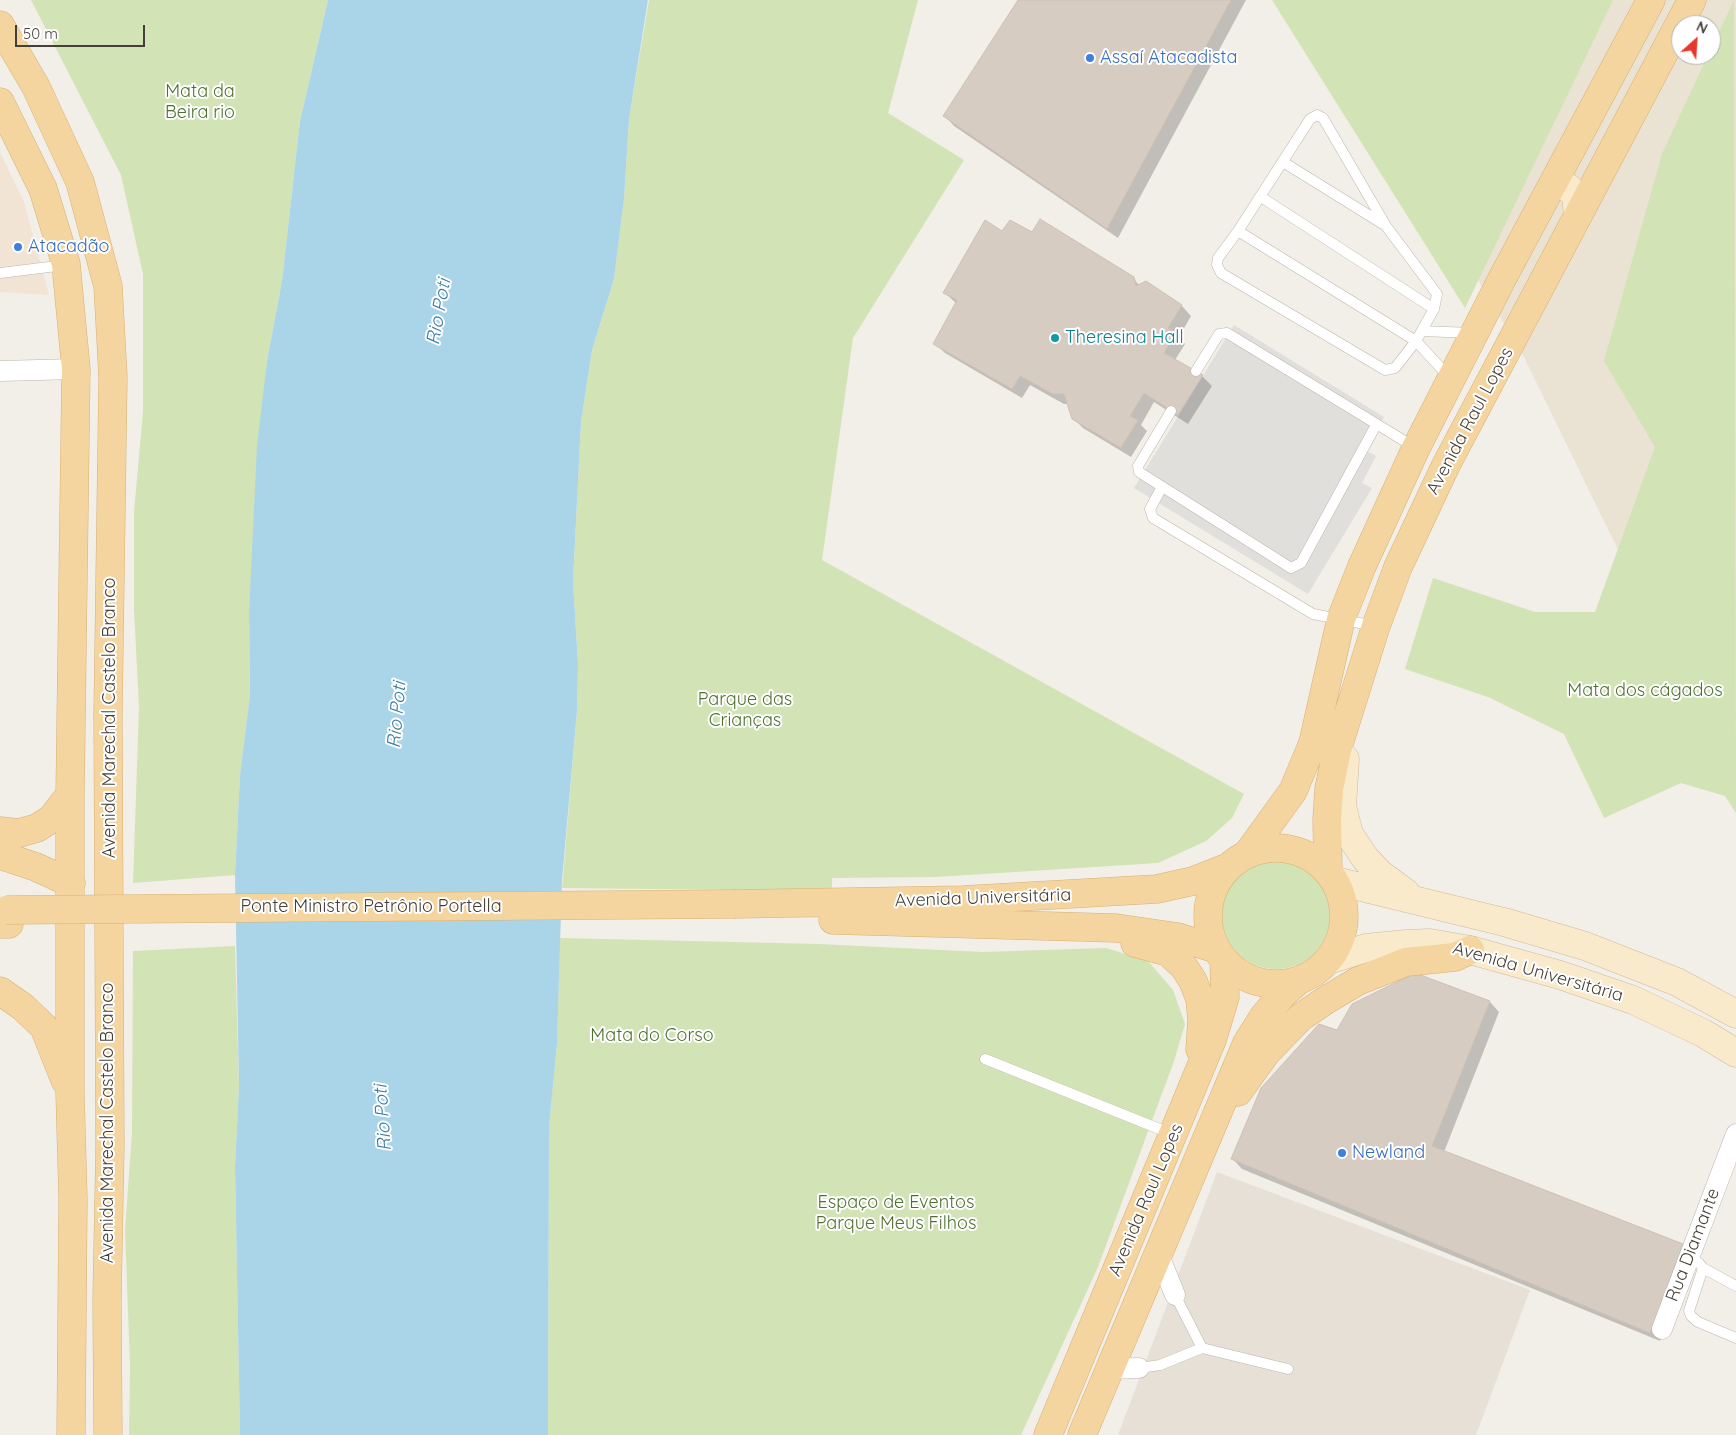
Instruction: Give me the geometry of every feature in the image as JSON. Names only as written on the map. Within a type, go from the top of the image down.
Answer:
[{"type":"main road","name":"Avenida Raul Lopes","points":[[1248,852],[1293,792],[1313,743],[1341,619],[1362,566],[1416,448],[1651,0]]},
{"type":"main road","name":"Avenida Raul Lopes","points":[[1332,875],[1327,819],[1337,750],[1376,626],[1421,515],[1692,0]]},
{"type":"main road","name":"Avenida Marechal Castelo Branco","points":[[0,25],[36,87],[80,182],[108,286],[113,377],[108,714],[110,1145],[107,1300],[108,1435]]},
{"type":"main road","name":"Avenida Marechal Castelo Branco","points":[[0,102],[43,189],[66,264],[76,370],[73,713],[70,794],[70,1093],[73,1199],[71,1435]]},
{"type":"main road","points":[[1555,181],[1568,187],[1576,195],[1578,215]]},
{"type":"main road","points":[[73,713],[108,714]]},
{"type":"main road","points":[[1350,713],[1342,789],[1345,824],[1365,858],[1380,874],[1413,899]]},
{"type":"main road","points":[[0,832],[19,833],[37,828],[51,819],[70,794]]},
{"type":"main road","points":[[1262,848],[1286,848],[1309,855],[1332,875],[1344,901],[1345,922],[1340,943],[1328,960],[1315,972],[1299,980],[1282,984],[1264,983],[1248,978],[1220,955],[1209,930],[1208,913],[1211,895],[1218,879],[1226,868],[1248,852],[1262,848]]},
{"type":"main road","points":[[0,855],[36,867],[70,883]]},
{"type":"main road","name":"Avenida Universitária","points":[[736,911],[1157,889],[1193,881],[1226,868]]},
{"type":"main road","name":"Avenida Universitária","points":[[1332,875],[1585,946],[1677,982],[1736,1014]]},
{"type":"main road","name":"Avenida Universitária","points":[[736,911],[1058,927],[1116,928],[1178,936],[1220,955]]},
{"type":"main road","name":"Ponte Ministro Petrônio Portella","points":[[4,917],[736,911]]},
{"type":"main road","points":[[1058,927],[1080,935],[1152,946],[1168,952],[1184,967],[1193,981],[1200,999],[1202,1020],[1201,1043],[1192,1094]]},
{"type":"main road","name":"Avenida Universitária","points":[[1328,960],[1366,948],[1406,944],[1430,943],[1470,950],[1560,975],[1633,1000],[1703,1033],[1736,1053]]},
{"type":"main road","points":[[1196,1162],[1239,1090],[1266,1053],[1301,1017],[1326,1000],[1378,973],[1406,962],[1454,956],[1470,950]]},
{"type":"main road","name":"Avenida Raul Lopes","points":[[1048,1435],[1173,1134],[1192,1094],[1219,1020],[1225,997],[1220,955]]},
{"type":"main road","name":"Avenida Raul Lopes","points":[[1082,1435],[1247,1043],[1264,1016],[1284,993],[1299,980]]},
{"type":"main road","points":[[0,991],[24,1007],[44,1027],[70,1093]]},
{"type":"main road","points":[[71,1303],[107,1300]]},
{"type":"street","points":[[0,371],[76,370]]},
{"type":"street","name":"Rua Diamante","points":[[1662,1329],[1696,1262],[1736,1134]]},
{"type":"street","points":[[1158,1253],[1176,1295]]},
{"type":"street","points":[[1109,1368],[1139,1368]]},
{"type":"lane","points":[[1317,115],[1323,118],[1386,226],[1437,294],[1434,309],[1422,331],[1395,368],[1385,370],[1221,273],[1217,265],[1218,258],[1283,162],[1310,119],[1317,115]]},
{"type":"lane","points":[[1283,162],[1386,226]]},
{"type":"lane","points":[[1261,197],[1434,309]]},
{"type":"lane","points":[[1238,231],[1416,341],[1452,379]]},
{"type":"lane","points":[[0,273],[66,264]]},
{"type":"lane","points":[[1422,331],[1475,334]]},
{"type":"lane","points":[[1196,371],[1219,334],[1227,333],[1416,448]]},
{"type":"lane","points":[[1171,411],[1138,466],[1139,472],[1292,568],[1297,566],[1376,425]]},
{"type":"lane","points":[[1162,486],[1150,509],[1153,518],[1313,614],[1376,626]]},
{"type":"lane","points":[[985,1059],[1173,1134]]},
{"type":"lane","points":[[1736,1286],[1696,1262],[1689,1311],[1691,1316],[1698,1322],[1736,1338]]},
{"type":"lane","points":[[1176,1295],[1202,1348]]},
{"type":"lane","points":[[1139,1368],[1160,1365],[1202,1348],[1288,1368]]},
{"type":"shaded area","points":[[1310,0],[1736,0],[1736,792],[1524,357]]},
{"type":"shaded area","name":"Atacadão","points":[[0,152],[24,202],[49,295],[0,292]]},
{"type":"shaded area","points":[[1234,325],[1384,417],[1365,450],[1376,456],[1362,483],[1372,488],[1308,594],[1134,488]]},
{"type":"shaded area","points":[[1217,1172],[1530,1290],[1476,1435],[1118,1435]]},
{"type":"green space","name":"Mata da Beira rio","points":[[31,0],[328,0],[300,121],[282,281],[267,361],[249,613],[250,695],[240,775],[235,875],[133,883],[139,707],[134,609],[134,512],[143,412],[143,274],[121,175]]},
{"type":"green space","name":"Parque das Crianças","points":[[649,0],[918,0],[888,113],[964,160],[853,338],[822,560],[1244,794],[1232,818],[1206,841],[1158,863],[935,877],[832,878],[832,891],[562,888],[577,711],[578,664],[573,581],[581,422],[592,350],[614,279],[624,199],[629,119]]},
{"type":"green space","points":[[1272,0],[1613,0],[1465,308]]},
{"type":"green space","name":"Mata dos cágados","points":[[1734,0],[1736,813],[1725,796],[1681,783],[1604,818],[1564,734],[1488,697],[1405,669],[1433,578],[1535,612],[1595,612],[1655,447],[1604,361],[1662,154],[1703,65],[1721,65],[1721,28]]},
{"type":"green space","points":[[1276,861],[1297,865],[1314,877],[1326,894],[1330,915],[1326,936],[1314,953],[1297,965],[1276,969],[1255,965],[1238,953],[1226,936],[1222,915],[1226,894],[1238,877],[1255,865]]},
{"type":"green space","name":"Espaço de Eventos Parque Meus Filhos","points":[[560,938],[818,944],[983,952],[1106,948],[1148,961],[1173,990],[1185,1024],[1174,1061],[1098,1267],[1021,1435],[548,1435],[549,1127],[557,1044]]},
{"type":"green space","points":[[235,946],[239,1086],[235,1166],[240,1435],[129,1435],[130,1366],[125,1230],[132,1133],[133,951]]},
{"type":"water","name":"Rio Poti","points":[[328,0],[648,0],[629,119],[624,199],[614,279],[592,350],[581,422],[573,581],[578,664],[577,711],[562,880],[557,1044],[549,1127],[548,1435],[240,1435],[235,1166],[239,1086],[235,875],[240,775],[250,695],[249,613],[257,446],[267,361],[282,281],[300,121]]},
{"type":"building","name":"Assaí Atacadista","points":[[1018,0],[1231,0],[1107,229],[943,116]]},
{"type":"building","name":"Theresina Hall","points":[[1040,219],[1134,277],[1136,286],[1146,281],[1182,305],[1168,328],[1176,333],[1164,353],[1203,375],[1178,415],[1144,393],[1130,416],[1138,420],[1121,448],[1072,419],[1064,394],[1053,394],[1020,376],[1012,389],[933,344],[957,300],[943,293],[985,220],[1002,231],[1010,220],[1032,232]]},
{"type":"building","name":"Newland","points":[[1415,973],[1490,1001],[1432,1146],[1683,1244],[1650,1333],[1231,1159],[1261,1088],[1319,1024],[1337,1030],[1352,1004]]},
{"type":"place","name":"Assaí Atacadista","points":[[1090,58]]},
{"type":"place","name":"Atacadão","points":[[18,247]]},
{"type":"place","name":"Theresina Hall","points":[[1055,338]]},
{"type":"place","name":"Newland","points":[[1342,1153]]},
{"type":"park label","name":"Mata do Corso","points":[[652,1036]]}]
